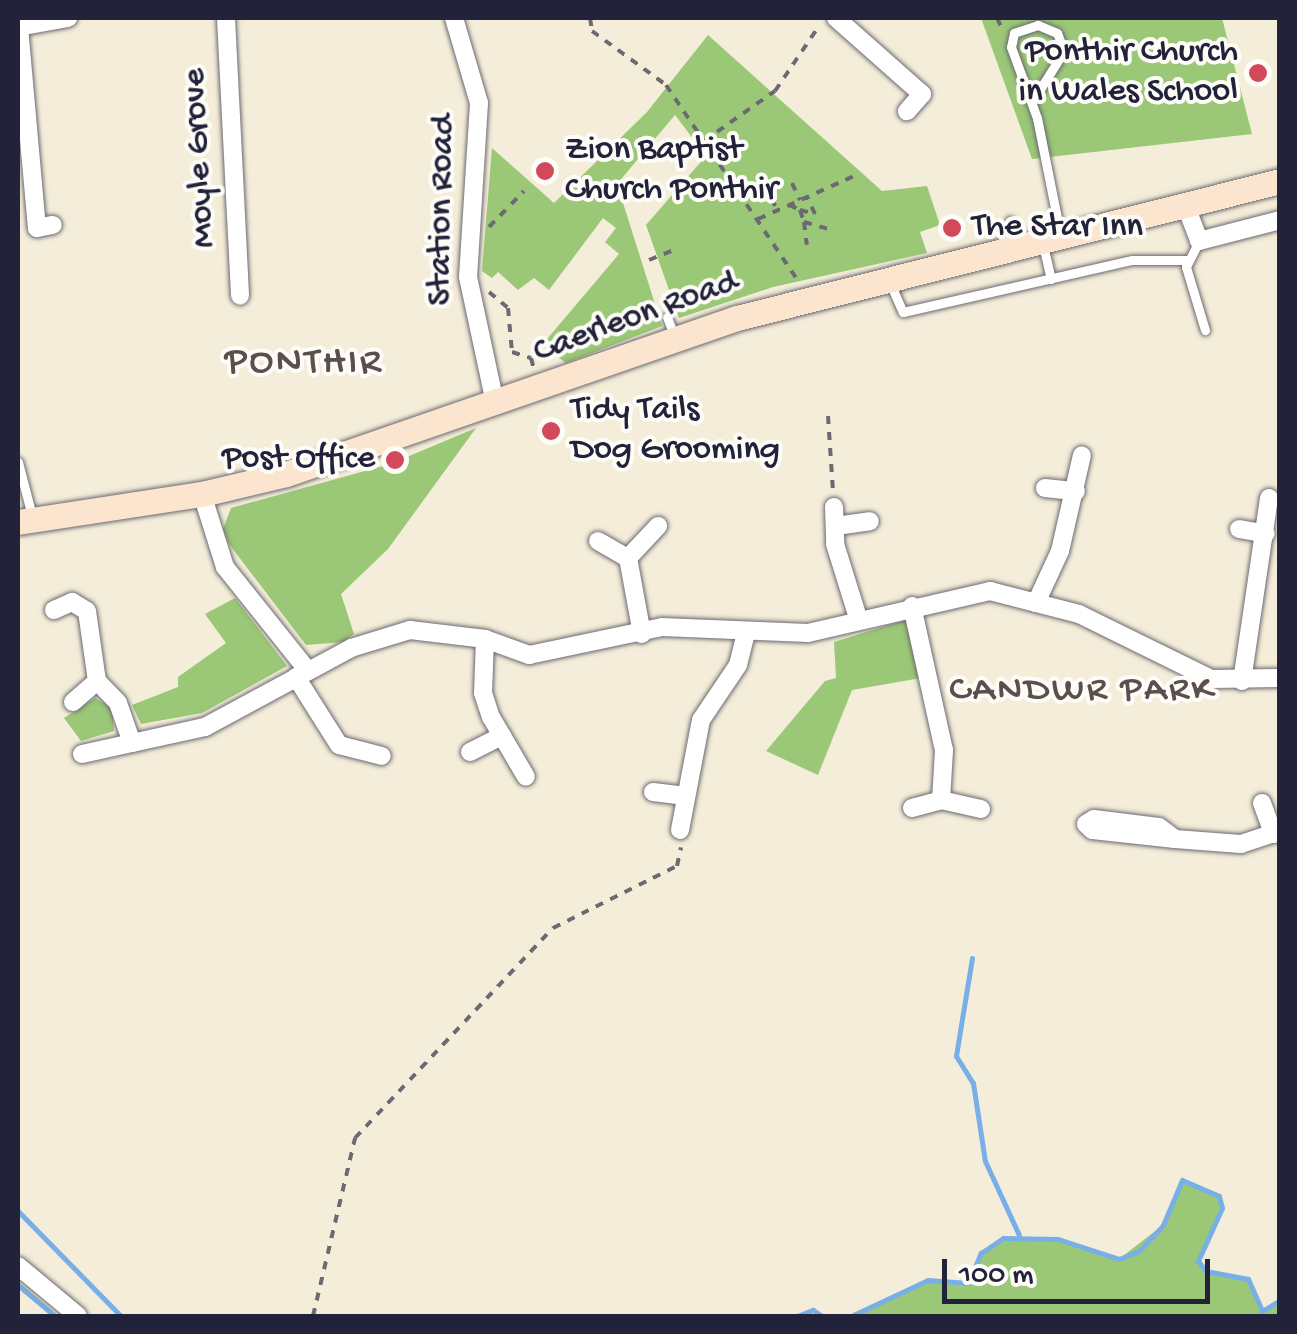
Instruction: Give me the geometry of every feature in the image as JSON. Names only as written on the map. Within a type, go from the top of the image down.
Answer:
[{"type":"main road","name":"Caerleon Road","points":[[25,520],[202,494],[286,474],[542,390],[671,329],[1012,253],[1280,181]]},
{"type":"street","points":[[53,225],[37,228],[18,27],[68,18]]},
{"type":"street","name":"Moyle Grove","points":[[226,18],[240,296]]},
{"type":"street","name":"Station Road","points":[[454,18],[478,104],[468,278],[495,403]]},
{"type":"street","points":[[836,18],[922,94],[907,110]]},
{"type":"street","points":[[1187,209],[1199,240],[1280,220]]},
{"type":"street","points":[[1036,603],[1076,492],[1082,455]]},
{"type":"street","points":[[1045,488],[1076,492]]},
{"type":"street","points":[[202,494],[225,567],[302,674],[338,745],[382,756]]},
{"type":"street","points":[[1242,681],[1270,498]]},
{"type":"street","points":[[858,618],[834,544],[835,516],[870,521]]},
{"type":"street","points":[[628,558],[658,526]]},
{"type":"street","points":[[1239,530],[1266,534]]},
{"type":"street","points":[[598,541],[628,558]]},
{"type":"street","points":[[628,558],[642,634]]},
{"type":"street","points":[[82,754],[206,727],[352,648],[410,630],[485,639],[528,655],[662,627],[746,634],[808,632],[912,606],[990,592],[1079,614],[1211,678],[1280,678]]},
{"type":"street","points":[[54,610],[72,602],[87,612],[97,681],[118,703],[132,743]]},
{"type":"street","points":[[912,606],[944,750],[941,800]]},
{"type":"street","points":[[680,830],[701,720],[738,665],[746,634]]},
{"type":"street","points":[[485,639],[483,692],[526,777]]},
{"type":"street","points":[[73,702],[97,681]]},
{"type":"street","points":[[470,752],[502,736]]},
{"type":"street","points":[[654,792],[684,796]]},
{"type":"street","points":[[912,808],[941,800],[980,809]]},
{"type":"street","points":[[1174,839],[1241,844],[1276,832],[1262,803]]},
{"type":"street","points":[[18,1266],[78,1316]]},
{"type":"lane","points":[[1050,28],[1056,18]]},
{"type":"lane","points":[[1050,28],[1026,25],[1014,33],[1011,47],[1018,82],[1032,102],[1052,243],[1051,279]]},
{"type":"lane","points":[[1032,102],[1064,51],[1050,28]]},
{"type":"lane","points":[[1010,221],[1006,234],[1012,253]]},
{"type":"lane","points":[[1199,240],[1188,260],[1205,330]]},
{"type":"lane","points":[[888,279],[903,312],[1132,260],[1188,260]]},
{"type":"lane","points":[[18,462],[25,520]]},
{"type":"path","points":[[590,18],[592,31],[666,85],[798,281]]},
{"type":"path","points":[[704,141],[775,91],[825,18]]},
{"type":"path","points":[[756,220],[854,176]]},
{"type":"path","points":[[792,183],[800,200]]},
{"type":"path","points":[[765,184],[777,210]]},
{"type":"path","points":[[472,244],[524,191]]},
{"type":"path","points":[[788,205],[815,214],[807,197]]},
{"type":"path","points":[[800,210],[807,246]]},
{"type":"path","points":[[804,222],[828,229]]},
{"type":"path","points":[[649,260],[674,250]]},
{"type":"path","points":[[468,278],[508,308],[512,352],[530,358],[542,390]]},
{"type":"path","points":[[828,416],[835,516]]},
{"type":"path","points":[[313,1316],[355,1138],[553,928],[683,861],[680,830]]},
{"type":"green space","points":[[981,18],[1222,18],[1252,134],[1032,159]]},
{"type":"green space","points":[[708,35],[882,191],[927,186],[940,225],[920,232],[927,253],[773,287],[679,318],[646,225],[706,156],[675,115],[617,184],[662,326],[566,363],[542,345],[619,254],[605,242],[616,228],[603,218],[549,290],[534,278],[518,290],[498,272],[492,278],[482,271],[492,148],[554,203],[647,112]]},
{"type":"green space","points":[[476,428],[388,549],[341,594],[354,634],[343,642],[306,645],[229,544],[223,529],[231,508],[390,464]]},
{"type":"green space","points":[[235,598],[287,666],[202,713],[141,724],[132,705],[178,687],[178,677],[226,643],[205,614]]},
{"type":"green space","points":[[905,620],[921,678],[852,690],[818,775],[766,751],[825,681],[836,678],[834,642]]},
{"type":"green space","points":[[95,698],[112,708],[114,731],[81,741],[64,718]]},
{"type":"green space","points":[[1182,1180],[1219,1196],[1222,1208],[1199,1261],[1206,1271],[1248,1279],[1262,1311],[1279,1300],[1279,1316],[851,1316],[928,1280],[968,1283],[981,1253],[1003,1238],[1058,1239],[1119,1259],[1163,1225]]},
{"type":"waterway","points":[[972,958],[956,1056],[973,1083],[985,1161],[1019,1235]]},
{"type":"waterway","points":[[851,1316],[928,1280],[968,1283],[981,1253],[1003,1238],[1058,1239],[1119,1259],[1139,1251],[1163,1225],[1182,1180],[1219,1196],[1222,1208],[1198,1261],[1206,1271],[1248,1279],[1262,1311],[1280,1300]]},
{"type":"waterway","points":[[18,1211],[121,1316]]},
{"type":"waterway","points":[[18,1285],[55,1316]]},
{"type":"waterway","points":[[797,1316],[813,1310],[822,1316]]},
{"type":"place","name":"Ponthir Church in Wales School","points":[[1258,73]]},
{"type":"place","name":"Zion Baptist Church Ponthir","points":[[545,171]]},
{"type":"place","name":"The Star Inn","points":[[952,228]]},
{"type":"place","name":"Tidy Tails Dog Grooming","points":[[551,431]]},
{"type":"place","name":"Post Office","points":[[395,460]]},
{"type":"district","name":"PONTHIR","points":[[304,364]]},
{"type":"district","name":"CANDWR PARK","points":[[1082,692]]}]
